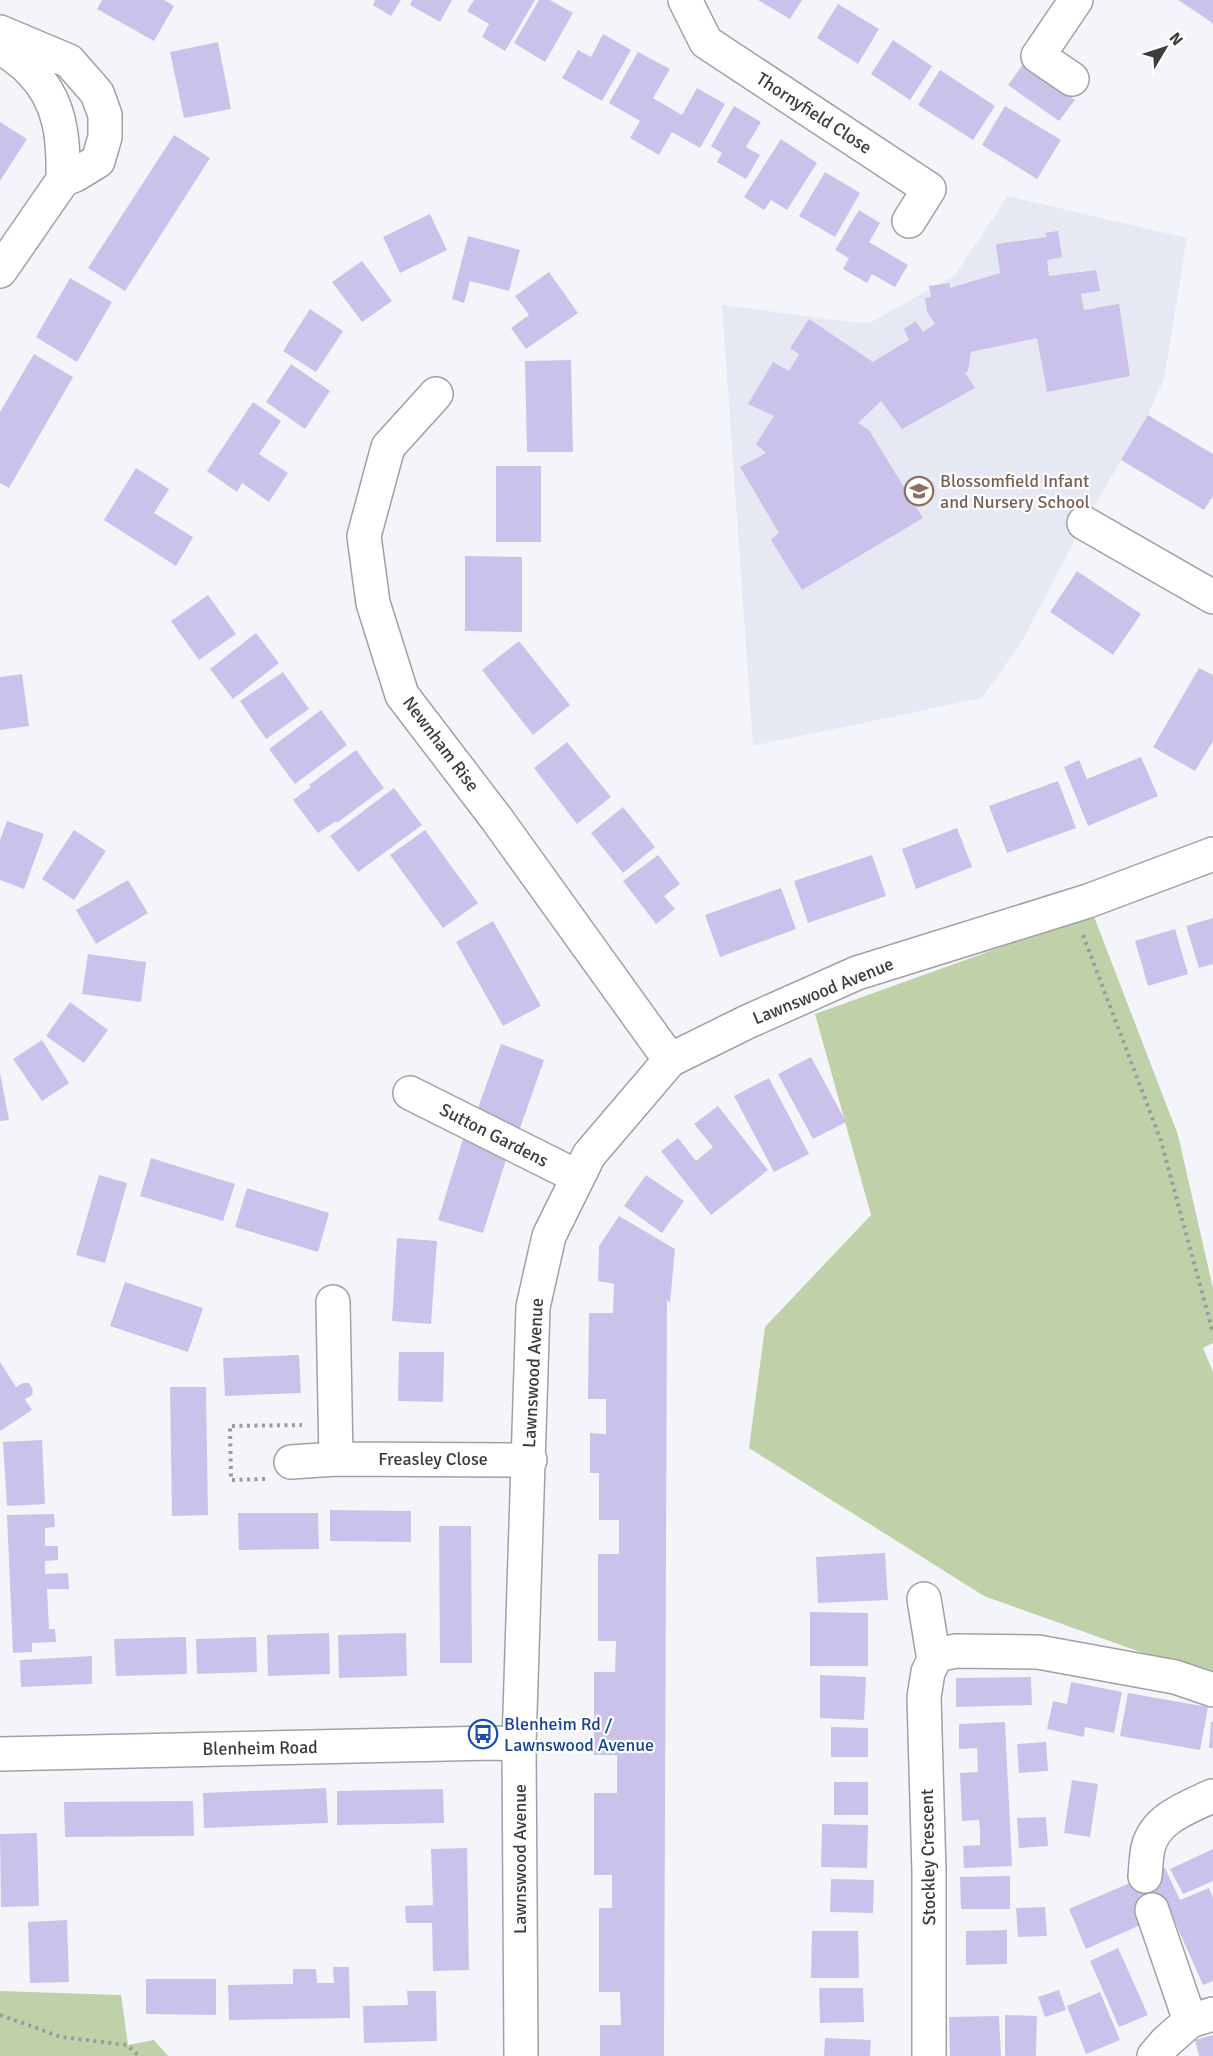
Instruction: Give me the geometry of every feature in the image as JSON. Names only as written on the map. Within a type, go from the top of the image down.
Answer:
[{"type":"street","name":"Thornyfield Close","points":[[685,0],[706,42],[929,189],[909,221]]},
{"type":"street","points":[[1072,79],[1038,56],[1076,0]]},
{"type":"street","points":[[0,32],[69,61],[97,93],[105,115],[105,137],[98,161],[63,180],[0,271]]},
{"type":"street","points":[[0,46],[30,70],[56,110],[62,132],[63,180]]},
{"type":"street","name":"Newnham Rise","points":[[436,394],[388,447],[364,536],[373,603],[402,694],[496,818],[670,1060]]},
{"type":"street","points":[[1084,523],[1213,597]]},
{"type":"street","name":"Lawnswood Avenue","points":[[521,2056],[519,1744],[530,1460],[533,1306],[549,1236],[589,1155],[670,1060],[747,1022],[857,974],[1088,901],[1213,854]]},
{"type":"street","name":"Sutton Gardens","points":[[410,1093],[578,1177]]},
{"type":"street","points":[[333,1302],[336,1459]]},
{"type":"street","name":"Freasley Close","points":[[291,1462],[336,1459],[530,1460]]},
{"type":"street","name":"Stockley Crescent","points":[[924,1599],[934,1660],[928,1672],[924,1697],[929,1883],[929,2056]]},
{"type":"street","points":[[934,1660],[941,1654],[956,1651],[1030,1651],[1175,1677],[1213,1690]]},
{"type":"street","name":"Blenheim Road","points":[[0,1754],[519,1744]]},
{"type":"street","points":[[1145,1876],[1148,1848],[1154,1832],[1168,1818],[1212,1796]]},
{"type":"street","points":[[1152,1910],[1201,2018],[1156,2055]]},
{"type":"path","points":[[1088,901],[1093,914],[1081,931],[1161,1141],[1213,1333]]},
{"type":"path","points":[[0,2015],[61,2037],[128,2045],[139,2056]]},
{"type":"shaded area","name":"Blossomfield Infant and Nursery School","points":[[1008,196],[1187,238],[1164,379],[1148,415],[1084,523],[1022,641],[982,698],[753,746],[722,305],[868,324],[955,275]]},
{"type":"green space","points":[[1093,914],[1178,1135],[1213,1288],[1213,1343],[1203,1348],[1213,1372],[1213,1678],[984,1596],[749,1448],[765,1327],[871,1215],[815,1014]]},
{"type":"green space","points":[[0,1991],[121,1995],[128,2045],[154,2040],[168,2056],[0,2056]]},
{"type":"building","points":[[102,0],[164,0],[174,6],[154,41],[97,9]]},
{"type":"building","points":[[375,0],[401,0],[391,16],[373,5]]},
{"type":"building","points":[[412,0],[452,0],[440,22],[410,5]]},
{"type":"building","points":[[474,0],[535,0],[505,51],[482,37],[489,24],[467,11]]},
{"type":"building","points":[[539,0],[550,0],[573,13],[545,62],[514,43]]},
{"type":"building","points":[[758,0],[802,0],[790,19]]},
{"type":"building","points":[[1178,0],[1213,0],[1213,24],[1204,17]]},
{"type":"building","points":[[838,4],[879,29],[858,64],[817,38]]},
{"type":"building","points":[[603,34],[631,50],[602,101],[562,78],[578,50],[591,57]]},
{"type":"building","points":[[893,40],[932,66],[910,100],[871,74]]},
{"type":"building","points":[[218,42],[231,109],[184,118],[170,52]]},
{"type":"building","points":[[638,52],[670,69],[653,98],[682,115],[697,88],[725,104],[700,148],[672,132],[659,155],[630,138],[640,121],[609,103]]},
{"type":"building","points":[[1024,63],[1075,100],[1059,121],[1008,85]]},
{"type":"building","points":[[940,70],[995,106],[973,140],[918,105]]},
{"type":"building","points":[[734,106],[761,122],[746,147],[760,155],[746,179],[717,162],[722,153],[711,146]]},
{"type":"building","points":[[1005,106],[1061,140],[1037,179],[982,145]]},
{"type":"building","points":[[0,122],[27,139],[0,181]]},
{"type":"building","points":[[174,135],[210,158],[125,291],[88,268]]},
{"type":"building","points":[[781,139],[817,163],[787,210],[771,200],[764,210],[744,197]]},
{"type":"building","points":[[825,172],[860,193],[835,237],[799,216]]},
{"type":"building","points":[[859,210],[880,223],[869,242],[908,265],[895,287],[872,274],[867,283],[843,269],[849,258],[835,250]]},
{"type":"building","points":[[430,214],[447,250],[400,273],[383,237]]},
{"type":"building","points":[[1058,231],[1062,257],[1047,260],[1049,276],[1096,270],[1100,291],[1081,294],[1084,310],[1119,304],[1130,376],[1047,392],[1037,338],[971,352],[968,371],[965,373],[975,388],[902,429],[881,401],[858,423],[869,430],[923,518],[802,590],[771,540],[779,533],[740,467],[766,453],[756,444],[774,416],[748,404],[773,362],[789,371],[799,354],[790,348],[809,319],[873,362],[909,340],[904,329],[916,321],[923,332],[935,324],[927,312],[925,298],[931,297],[929,286],[950,283],[950,288],[1000,273],[996,244],[1047,237],[1045,233]]},
{"type":"building","points":[[468,236],[520,250],[509,291],[470,281],[464,303],[452,299]]},
{"type":"building","points":[[362,261],[392,301],[362,322],[332,282]]},
{"type":"building","points":[[549,272],[578,313],[526,349],[511,328],[529,315],[515,296]]},
{"type":"building","points":[[70,278],[112,302],[77,362],[36,337]]},
{"type":"building","points":[[310,309],[343,331],[316,372],[283,351]]},
{"type":"building","points":[[34,354],[73,377],[9,488],[0,483],[0,412]]},
{"type":"building","points":[[571,360],[573,452],[527,452],[525,361]]},
{"type":"building","points":[[291,364],[330,391],[305,429],[266,402]]},
{"type":"building","points":[[253,402],[281,421],[259,454],[288,473],[269,502],[242,483],[237,492],[207,471]]},
{"type":"building","points":[[1148,415],[1213,454],[1213,496],[1204,510],[1121,460]]},
{"type":"building","points":[[496,466],[541,466],[541,542],[496,542]]},
{"type":"building","points":[[136,468],[169,489],[154,513],[193,537],[176,566],[104,520]]},
{"type":"building","points":[[465,556],[522,557],[522,632],[465,631]]},
{"type":"building","points":[[1077,571],[1141,614],[1113,655],[1050,612]]},
{"type":"building","points":[[208,595],[236,634],[199,660],[171,621]]},
{"type":"building","points":[[256,633],[279,663],[233,699],[210,669]]},
{"type":"building","points":[[519,641],[570,705],[533,735],[482,670]]},
{"type":"building","points":[[1199,668],[1213,675],[1213,741],[1195,771],[1153,747]]},
{"type":"building","points":[[283,672],[309,709],[266,739],[240,701]]},
{"type":"building","points":[[22,674],[29,726],[0,730],[0,677]]},
{"type":"building","points":[[321,710],[347,745],[295,784],[269,749]]},
{"type":"building","points":[[567,742],[611,797],[577,824],[534,768]]},
{"type":"building","points":[[356,750],[384,788],[337,823],[336,821],[318,833],[293,800],[311,787],[309,785]]},
{"type":"building","points":[[1141,757],[1158,796],[1088,826],[1064,767],[1079,760],[1087,779]]},
{"type":"building","points":[[1058,781],[1076,828],[1007,853],[989,806]]},
{"type":"building","points":[[394,788],[422,825],[358,872],[330,836]]},
{"type":"building","points":[[623,807],[655,847],[623,873],[591,833]]},
{"type":"building","points":[[7,821],[44,834],[24,889],[0,880],[0,840]]},
{"type":"building","points":[[957,828],[972,867],[916,889],[902,849]]},
{"type":"building","points":[[74,830],[106,851],[74,900],[42,879]]},
{"type":"building","points":[[425,830],[478,903],[443,928],[390,855]]},
{"type":"building","points":[[658,855],[680,884],[664,896],[675,909],[656,924],[623,881]]},
{"type":"building","points":[[872,855],[886,896],[808,923],[794,881]]},
{"type":"building","points":[[128,880],[148,913],[96,944],[76,910]]},
{"type":"building","points":[[781,888],[796,929],[720,957],[705,915]]},
{"type":"building","points":[[1213,918],[1213,964],[1199,968],[1186,926]]},
{"type":"building","points":[[493,921],[541,1006],[503,1026],[456,942]]},
{"type":"building","points":[[1175,929],[1188,974],[1148,986],[1135,941]]},
{"type":"building","points":[[88,954],[146,962],[141,1002],[82,994]]},
{"type":"building","points":[[70,1002],[108,1030],[84,1063],[46,1036]]},
{"type":"building","points":[[42,1040],[69,1083],[42,1101],[13,1059]]},
{"type":"building","points":[[501,1044],[544,1060],[518,1134],[474,1119]]},
{"type":"building","points":[[811,1057],[846,1122],[813,1139],[778,1074]]},
{"type":"building","points":[[0,1073],[9,1120],[0,1121]]},
{"type":"building","points":[[769,1078],[809,1154],[774,1172],[734,1096]]},
{"type":"building","points":[[718,1106],[768,1170],[711,1215],[661,1151],[678,1138],[696,1161],[713,1147],[694,1124]]},
{"type":"building","points":[[464,1136],[509,1150],[483,1233],[438,1220]]},
{"type":"building","points":[[151,1158],[235,1184],[223,1221],[140,1196]]},
{"type":"building","points":[[99,1175],[127,1183],[105,1263],[76,1255]]},
{"type":"building","points":[[646,1175],[684,1201],[662,1233],[624,1206]]},
{"type":"building","points":[[247,1188],[329,1213],[318,1252],[235,1227]]},
{"type":"building","points":[[619,1216],[675,1249],[670,1303],[667,1300],[664,2056],[600,2056],[600,2025],[621,2025],[620,1992],[599,1992],[599,1908],[612,1908],[612,1875],[594,1875],[594,1793],[617,1793],[617,1755],[594,1755],[594,1672],[615,1672],[616,1641],[598,1641],[598,1554],[619,1554],[619,1520],[599,1520],[599,1473],[590,1473],[590,1433],[606,1434],[606,1399],[588,1399],[589,1313],[613,1313],[614,1284],[598,1281],[599,1246]]},
{"type":"building","points":[[397,1238],[437,1241],[431,1324],[392,1321]]},
{"type":"building","points":[[125,1282],[203,1308],[188,1352],[110,1326]]},
{"type":"building","points":[[399,1352],[444,1352],[443,1402],[398,1401]]},
{"type":"building","points":[[299,1355],[301,1393],[225,1396],[223,1358]]},
{"type":"building","points":[[0,1362],[16,1387],[29,1383],[33,1390],[32,1395],[25,1399],[32,1410],[0,1431]]},
{"type":"building","points":[[170,1387],[206,1387],[208,1515],[172,1516]]},
{"type":"building","points":[[42,1440],[45,1504],[7,1506],[3,1442]]},
{"type":"building","points":[[330,1510],[411,1511],[411,1542],[330,1541]]},
{"type":"building","points":[[238,1513],[318,1513],[319,1549],[239,1550]]},
{"type":"building","points":[[54,1514],[55,1527],[45,1528],[45,1546],[58,1546],[58,1560],[45,1561],[45,1574],[68,1573],[69,1589],[47,1589],[49,1629],[55,1629],[56,1642],[32,1643],[32,1652],[13,1653],[7,1515]]},
{"type":"building","points":[[439,1526],[471,1526],[472,1663],[440,1663]]},
{"type":"building","points":[[885,1553],[888,1600],[818,1603],[816,1557]]},
{"type":"building","points":[[810,1612],[868,1613],[868,1666],[810,1666]]},
{"type":"building","points":[[329,1633],[330,1674],[268,1676],[267,1635]]},
{"type":"building","points":[[406,1633],[407,1676],[339,1678],[338,1635]]},
{"type":"building","points":[[186,1637],[187,1674],[116,1676],[114,1639]]},
{"type":"building","points":[[256,1637],[257,1672],[197,1674],[196,1639]]},
{"type":"building","points":[[92,1656],[92,1684],[21,1687],[20,1660]]},
{"type":"building","points":[[820,1675],[866,1677],[864,1720],[820,1718]]},
{"type":"building","points":[[1031,1677],[1032,1705],[956,1707],[956,1678]]},
{"type":"building","points":[[1071,1682],[1122,1692],[1114,1733],[1085,1727],[1084,1737],[1047,1729],[1053,1701],[1067,1704]]},
{"type":"building","points":[[1128,1693],[1208,1707],[1200,1750],[1120,1736]]},
{"type":"building","points":[[1005,1722],[1012,1866],[964,1868],[963,1846],[980,1845],[980,1831],[979,1820],[962,1821],[960,1773],[978,1772],[977,1748],[959,1749],[959,1724]]},
{"type":"building","points":[[1211,1722],[1213,1722],[1213,1748],[1209,1748]]},
{"type":"building","points":[[831,1727],[868,1728],[868,1757],[831,1757]]},
{"type":"building","points":[[1046,1742],[1048,1771],[1019,1773],[1017,1744]]},
{"type":"building","points":[[1072,1780],[1098,1784],[1090,1837],[1064,1833]]},
{"type":"building","points":[[834,1782],[868,1782],[868,1815],[834,1815]]},
{"type":"building","points":[[326,1788],[328,1823],[204,1828],[203,1793]]},
{"type":"building","points":[[443,1789],[444,1823],[337,1825],[337,1791]]},
{"type":"building","points":[[193,1801],[194,1836],[65,1837],[64,1802]]},
{"type":"building","points":[[1046,1817],[1048,1846],[1019,1848],[1017,1818]]},
{"type":"building","points":[[822,1824],[868,1825],[867,1868],[821,1867]]},
{"type":"building","points":[[37,1833],[39,1906],[1,1907],[0,1834]]},
{"type":"building","points":[[467,1848],[469,1970],[433,1971],[432,1923],[406,1923],[405,1906],[433,1905],[431,1849]]},
{"type":"building","points":[[1213,1849],[1213,1881],[1183,1894],[1170,1869]]},
{"type":"building","points":[[1165,1868],[1180,1900],[1209,1888],[1213,1898],[1213,1981],[1203,1985],[1167,1904],[1142,1915],[1145,1923],[1086,1949],[1069,1909]]},
{"type":"building","points":[[1010,1876],[1010,1909],[961,1909],[960,1877]]},
{"type":"building","points":[[831,1879],[874,1880],[873,1913],[830,1912]]},
{"type":"building","points":[[1045,1907],[1047,1936],[1018,1937],[1016,1908]]},
{"type":"building","points":[[67,1920],[69,1982],[30,1983],[28,1922]]},
{"type":"building","points":[[1007,1930],[1007,1964],[966,1965],[966,1931]]},
{"type":"building","points":[[812,1931],[858,1931],[859,1978],[811,1978]]},
{"type":"building","points":[[1118,1948],[1148,2015],[1119,2027],[1090,1961]]},
{"type":"building","points":[[333,1967],[349,1967],[350,2018],[229,2020],[228,1985],[293,1984],[293,1969],[316,1969],[317,1983],[334,1983]]},
{"type":"building","points":[[146,1979],[216,1979],[216,2015],[146,2014]]},
{"type":"building","points":[[819,1988],[863,1988],[864,2022],[820,2023]]},
{"type":"building","points":[[1059,1990],[1066,2010],[1045,2017],[1038,1997]]},
{"type":"building","points":[[407,1991],[436,1991],[437,2041],[364,2043],[363,2006],[408,2005]]},
{"type":"building","points":[[1100,1992],[1120,2040],[1086,2054],[1067,2006]]},
{"type":"building","points":[[1005,2015],[1037,2016],[1036,2056],[1005,2056]]},
{"type":"building","points":[[999,2016],[1001,2056],[950,2056],[949,2017]]},
{"type":"building","points":[[1213,2035],[1213,2056],[1199,2056],[1195,2040]]},
{"type":"building","points":[[825,2038],[871,2040],[870,2056],[824,2056]]},
{"type":"place","name":"Blossomfield Infant and Nursery School","points":[[919,491]]},
{"type":"place","name":"Blenheim Rd / Lawnswood Avenue","points":[[483,1734]]}]
